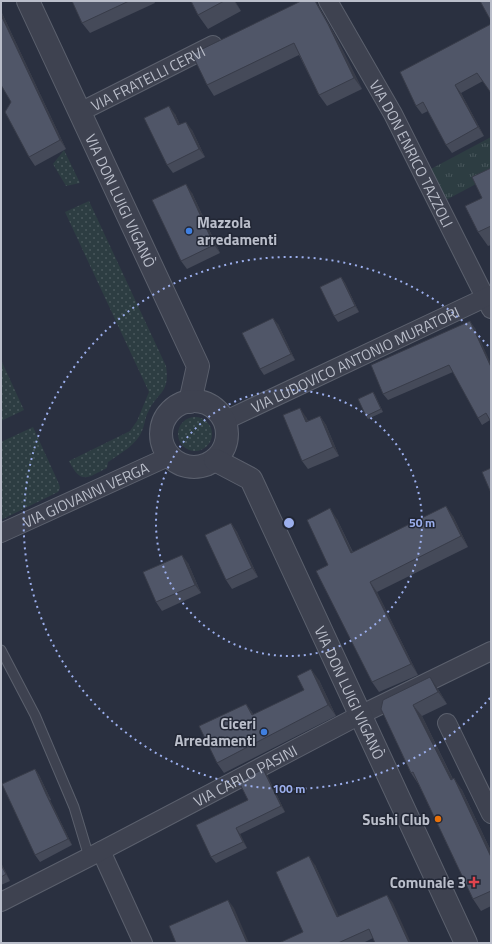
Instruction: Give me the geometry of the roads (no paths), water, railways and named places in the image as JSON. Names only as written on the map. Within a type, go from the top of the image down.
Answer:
[{"type":"street","name":"VIA DON LUIGI VIGANÒ","points":[[28,1],[198,366],[190,402]]},
{"type":"street","name":"VIA DON ENRICO TAZZOLI","points":[[328,1],[393,114],[489,301]]},
{"type":"street","name":"VIA FRATELLI CERVI","points":[[80,112],[231,36]]},
{"type":"street","name":"VIA LUDOVICO ANTONIO MURATORI","points":[[224,421],[489,301]]},
{"type":"street","points":[[190,402],[210,405],[221,415],[224,421],[226,428],[226,442],[224,449],[215,460],[209,464],[195,467],[181,464],[170,456],[166,450],[162,437],[164,423],[167,417],[177,407],[190,402]]},
{"type":"street","name":"VIA GIOVANNI VERGA","points":[[1,533],[170,456]]},
{"type":"street","name":"VIA DON LUIGI VIGANÒ","points":[[215,460],[250,479],[466,943]]},
{"type":"street","name":"VIA CARLO PASINI","points":[[1,902],[360,715],[491,651]]},
{"type":"street","points":[[447,723],[491,814]]},
{"type":"street","points":[[95,854],[143,943]]},
{"type":"lane","points":[[1,650],[35,715],[95,854]]},
{"type":"place","name":"Mazzola arredamenti","points":[[189,231]]},
{"type":"place","name":"Ciceri Arredamenti","points":[[264,732]]},
{"type":"place","name":"Sushi Club","points":[[438,819]]},
{"type":"place","name":"Comunale 3","points":[[474,882]]}]
